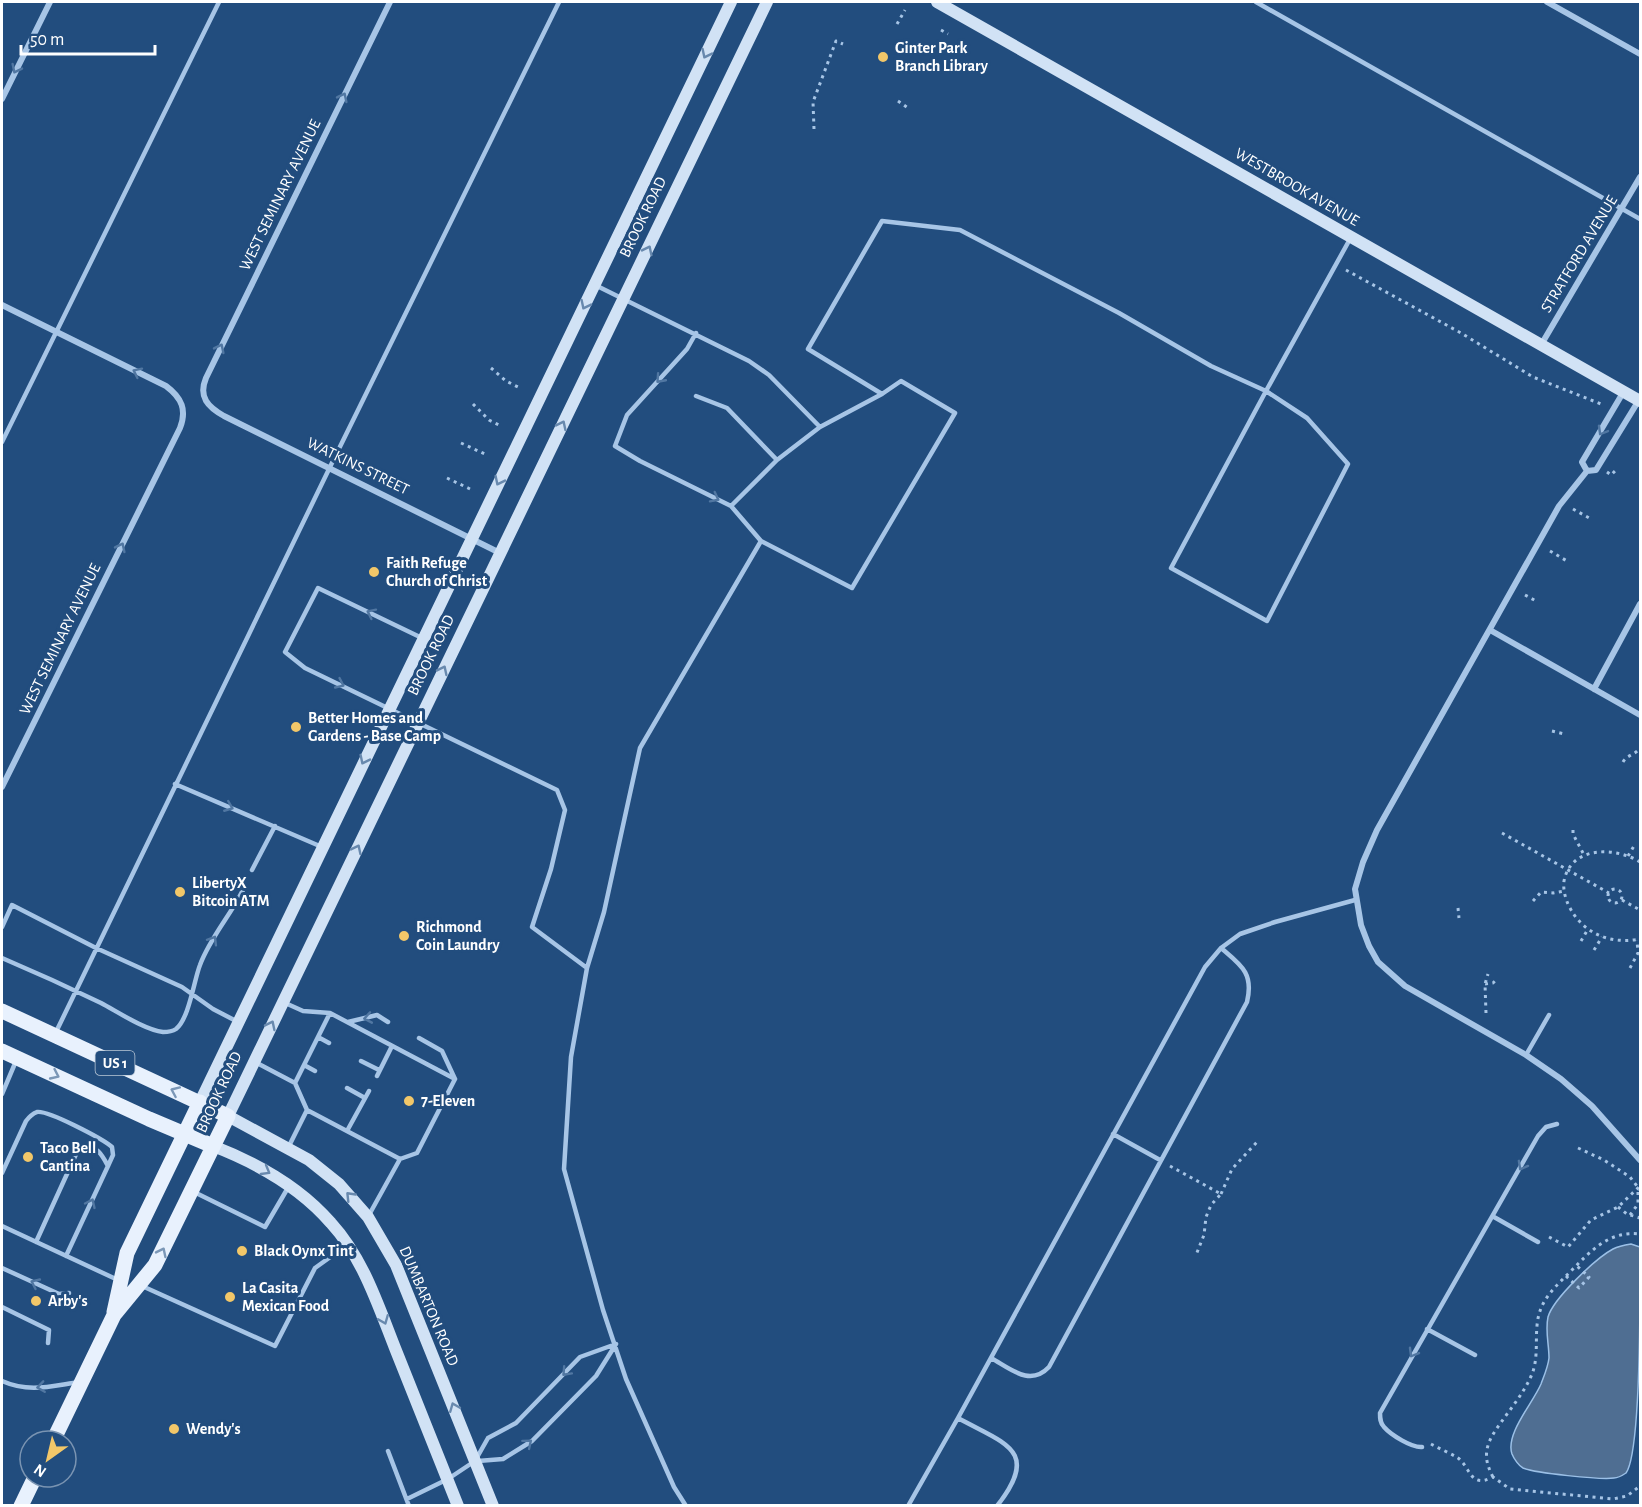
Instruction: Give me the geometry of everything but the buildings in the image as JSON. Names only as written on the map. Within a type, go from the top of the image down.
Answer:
[{"type":"main road","name":"BROOK ROAD","points":[[114,1315],[127,1253],[732,2]]},
{"type":"main road","name":"BROOK ROAD","points":[[59,1429],[114,1315],[155,1265],[767,2]]},
{"type":"main road","name":"WESTBROOK AVENUE","points":[[937,2],[1640,400]]},
{"type":"main road","name":"US 1","points":[[2,1011],[228,1116]]},
{"type":"main road","name":"US 1","points":[[2,1051],[184,1134]]},
{"type":"main road","name":"DUMBARTON ROAD","points":[[228,1116],[288,1148],[325,1172],[368,1217],[396,1265],[493,1506]]},
{"type":"main road","points":[[184,1134],[247,1161],[289,1186],[318,1209],[348,1245],[377,1302],[458,1506]]},
{"type":"main road","points":[[21,1506],[29,1489]]},
{"type":"street","points":[[2,99],[50,2]]},
{"type":"street","name":"WEST SEMINARY AVENUE","points":[[205,402],[202,392],[206,378],[390,2]]},
{"type":"street","points":[[1547,2],[1641,54]]},
{"type":"street","name":"STRATFORD AVENUE","points":[[1541,345],[1641,177]]},
{"type":"street","points":[[2,305],[56,332]]},
{"type":"street","name":"WEST SEMINARY AVENUE","points":[[2,787],[180,428],[184,412],[183,405],[176,394],[166,386],[56,332]]},
{"type":"street","points":[[1587,471],[1582,462],[1624,391]]},
{"type":"street","points":[[1640,400],[1596,470],[1587,471],[1559,506],[1377,830],[1360,871],[1355,889],[1355,900],[1368,946],[1378,962],[1390,974],[1425,999],[1526,1055],[1561,1078],[1641,1160]]},
{"type":"street","name":"WATKINS STREET","points":[[205,402],[224,416],[500,553]]},
{"type":"street","points":[[1594,689],[1641,604]]},
{"type":"street","points":[[1490,630],[1641,715]]},
{"type":"lane","points":[[2,442],[219,2]]},
{"type":"lane","points":[[54,1034],[559,2]]},
{"type":"lane","points":[[1256,2],[1641,219]]},
{"type":"lane","points":[[882,394],[808,349],[882,221],[960,230],[1119,313],[1211,366],[1266,390],[1307,418],[1348,464],[1267,621],[1171,568],[1266,390],[1352,237]]},
{"type":"lane","points":[[595,285],[749,361],[770,375],[820,427]]},
{"type":"lane","points":[[696,333],[687,350],[627,415],[615,446],[640,461],[731,506],[761,540],[852,588],[955,413],[901,381],[882,394],[820,427],[777,460],[731,506]]},
{"type":"lane","points":[[696,396],[727,408],[777,460]]},
{"type":"lane","points":[[686,1506],[674,1487],[626,1379],[603,1310],[564,1169],[571,1058],[587,968],[604,912],[640,748],[761,540]]},
{"type":"lane","points":[[423,639],[318,588],[285,652],[305,668],[557,790],[565,810],[551,869],[532,927],[587,968]]},
{"type":"lane","points":[[175,784],[322,847]]},
{"type":"lane","points":[[252,870],[275,826]]},
{"type":"lane","points":[[2,958],[76,990],[147,1026],[164,1032],[177,1029],[192,994],[199,966],[243,890]]},
{"type":"lane","points":[[908,1506],[1197,979],[1221,948],[1240,934],[1355,900]]},
{"type":"lane","points":[[2,927],[12,905],[96,948],[182,987],[213,1010],[238,1022]]},
{"type":"lane","points":[[991,1358],[1026,1376],[1035,1377],[1049,1367],[1247,1002],[1250,991],[1244,967],[1221,948]]},
{"type":"lane","points":[[283,1001],[303,1011],[330,1013],[455,1079]]},
{"type":"lane","points":[[295,1083],[330,1013]]},
{"type":"lane","points":[[348,1022],[376,1015],[388,1022]]},
{"type":"lane","points":[[1526,1055],[1549,1015]]},
{"type":"lane","points":[[318,1037],[329,1043]]},
{"type":"lane","points":[[419,1038],[442,1051],[455,1079]]},
{"type":"lane","points":[[361,1061],[378,1073],[392,1046]]},
{"type":"lane","points":[[2,1094],[18,1058]]},
{"type":"lane","points":[[254,1062],[295,1083],[307,1110],[400,1159]]},
{"type":"lane","points":[[304,1065],[315,1071]]},
{"type":"lane","points":[[368,1217],[400,1159],[417,1153],[455,1079]]},
{"type":"lane","points":[[347,1088],[365,1098]]},
{"type":"lane","points":[[347,1131],[369,1091]]},
{"type":"lane","points":[[288,1148],[307,1110]]},
{"type":"lane","points":[[2,1173],[26,1121],[30,1115],[36,1113],[50,1115],[107,1143],[112,1148],[108,1166],[66,1256]]},
{"type":"lane","points":[[1422,1447],[1414,1448],[1383,1426],[1380,1419],[1384,1405],[1538,1136],[1546,1127],[1557,1124]]},
{"type":"lane","points":[[1113,1134],[1160,1160]]},
{"type":"lane","points":[[36,1242],[77,1152],[82,1146],[97,1149],[108,1166]]},
{"type":"lane","points":[[192,1190],[265,1227],[289,1186]]},
{"type":"lane","points":[[1494,1216],[1538,1242]]},
{"type":"lane","points":[[2,1226],[120,1281]]},
{"type":"lane","points":[[139,1285],[275,1346],[315,1268],[348,1245]]},
{"type":"lane","points":[[2,1268],[59,1294],[69,1293]]},
{"type":"lane","points":[[2,1307],[49,1330],[48,1343]]},
{"type":"lane","points":[[1427,1329],[1475,1355]]},
{"type":"lane","points":[[475,1461],[503,1459],[532,1441],[596,1376],[616,1344]]},
{"type":"lane","points":[[407,1499],[448,1479],[475,1461],[488,1438],[516,1423],[580,1357],[616,1344]]},
{"type":"lane","points":[[2,1381],[31,1389],[82,1381]]},
{"type":"lane","points":[[958,1418],[1007,1445],[1015,1454],[1018,1464],[1016,1477],[1011,1488],[997,1506]]},
{"type":"lane","points":[[388,1450],[409,1506]]},
{"type":"path","points":[[897,24],[905,10]]},
{"type":"path","points":[[941,30],[948,34]]},
{"type":"path","points":[[814,129],[815,98],[836,41],[843,44]]},
{"type":"path","points":[[898,101],[908,108]]},
{"type":"path","points":[[1351,273],[1461,333],[1533,377],[1601,404]]},
{"type":"path","points":[[491,368],[506,381],[520,388]]},
{"type":"path","points":[[473,404],[489,420],[501,426]]},
{"type":"path","points":[[460,442],[487,455]]},
{"type":"path","points":[[1606,471],[1611,475],[1615,471],[1618,473]]},
{"type":"path","points":[[447,477],[470,489]]},
{"type":"path","points":[[1573,509],[1591,519]]},
{"type":"path","points":[[1550,550],[1567,561]]},
{"type":"path","points":[[1525,595],[1538,602]]},
{"type":"path","points":[[1552,731],[1564,734]]},
{"type":"path","points":[[1623,762],[1626,757],[1634,754],[1640,748]]},
{"type":"path","points":[[1573,830],[1584,855]]},
{"type":"path","points":[[1502,833],[1609,893]]},
{"type":"path","points":[[1628,856],[1634,846]]},
{"type":"path","points":[[1630,968],[1639,953],[1639,939],[1624,941],[1602,937],[1588,929],[1575,917],[1564,891],[1564,881],[1574,863],[1584,855],[1609,851],[1641,862]]},
{"type":"path","points":[[1609,893],[1618,890],[1622,895],[1622,900]]},
{"type":"path","points":[[1533,901],[1541,892],[1564,891]]},
{"type":"path","points":[[1609,893],[1609,899],[1612,902],[1622,900]]},
{"type":"path","points":[[1622,900],[1641,910]]},
{"type":"path","points":[[1458,909],[1458,918]]},
{"type":"path","points":[[1581,942],[1588,929]]},
{"type":"path","points":[[1594,950],[1602,937]]},
{"type":"path","points":[[1486,1013],[1485,984],[1488,974]]},
{"type":"path","points":[[1485,984],[1497,979]]},
{"type":"path","points":[[1196,1255],[1204,1235],[1206,1217],[1211,1205],[1221,1194],[1233,1168],[1258,1141]]},
{"type":"path","points":[[1578,1148],[1604,1160],[1630,1177],[1640,1188],[1638,1204],[1630,1215]]},
{"type":"path","points":[[1160,1160],[1221,1194]]},
{"type":"path","points":[[1542,1234],[1568,1247],[1591,1220],[1618,1206],[1640,1188]]},
{"type":"path","points":[[1618,1206],[1630,1215],[1641,1218]]},
{"type":"path","points":[[1641,1234],[1622,1234],[1612,1237],[1592,1250],[1552,1290],[1540,1311],[1531,1377],[1489,1441],[1486,1459],[1493,1477],[1510,1489],[1613,1499],[1627,1496],[1641,1486]]},
{"type":"path","points":[[1566,1276],[1579,1288],[1590,1277],[1576,1265]]},
{"type":"path","points":[[1427,1442],[1460,1460],[1472,1477],[1477,1480],[1487,1480],[1493,1477]]},
{"type":"water","points":[[1631,1244],[1640,1247],[1640,1329],[1635,1434],[1626,1473],[1615,1478],[1596,1478],[1553,1474],[1523,1468],[1512,1454],[1512,1437],[1537,1392],[1547,1368],[1549,1358],[1548,1317],[1566,1290],[1596,1261],[1613,1249]]},
{"type":"place","name":"Ginter Park Branch Library","points":[[883,57]]},
{"type":"place","name":"Faith Refuge Church of Christ","points":[[374,572]]},
{"type":"place","name":"Better Homes and Gardens - Base Camp","points":[[296,727]]},
{"type":"place","name":"LibertyX Bitcoin ATM","points":[[180,892]]},
{"type":"place","name":"Richmond Coin Laundry","points":[[404,936]]},
{"type":"place","name":"7-Eleven","points":[[409,1101]]},
{"type":"place","name":"Taco Bell Cantina","points":[[28,1157]]},
{"type":"place","name":"Black Oynx Tint","points":[[242,1251]]},
{"type":"place","name":"La Casita Mexican Food","points":[[230,1297]]},
{"type":"place","name":"Arby's","points":[[36,1301]]},
{"type":"place","name":"Wendy's","points":[[174,1429]]}]
